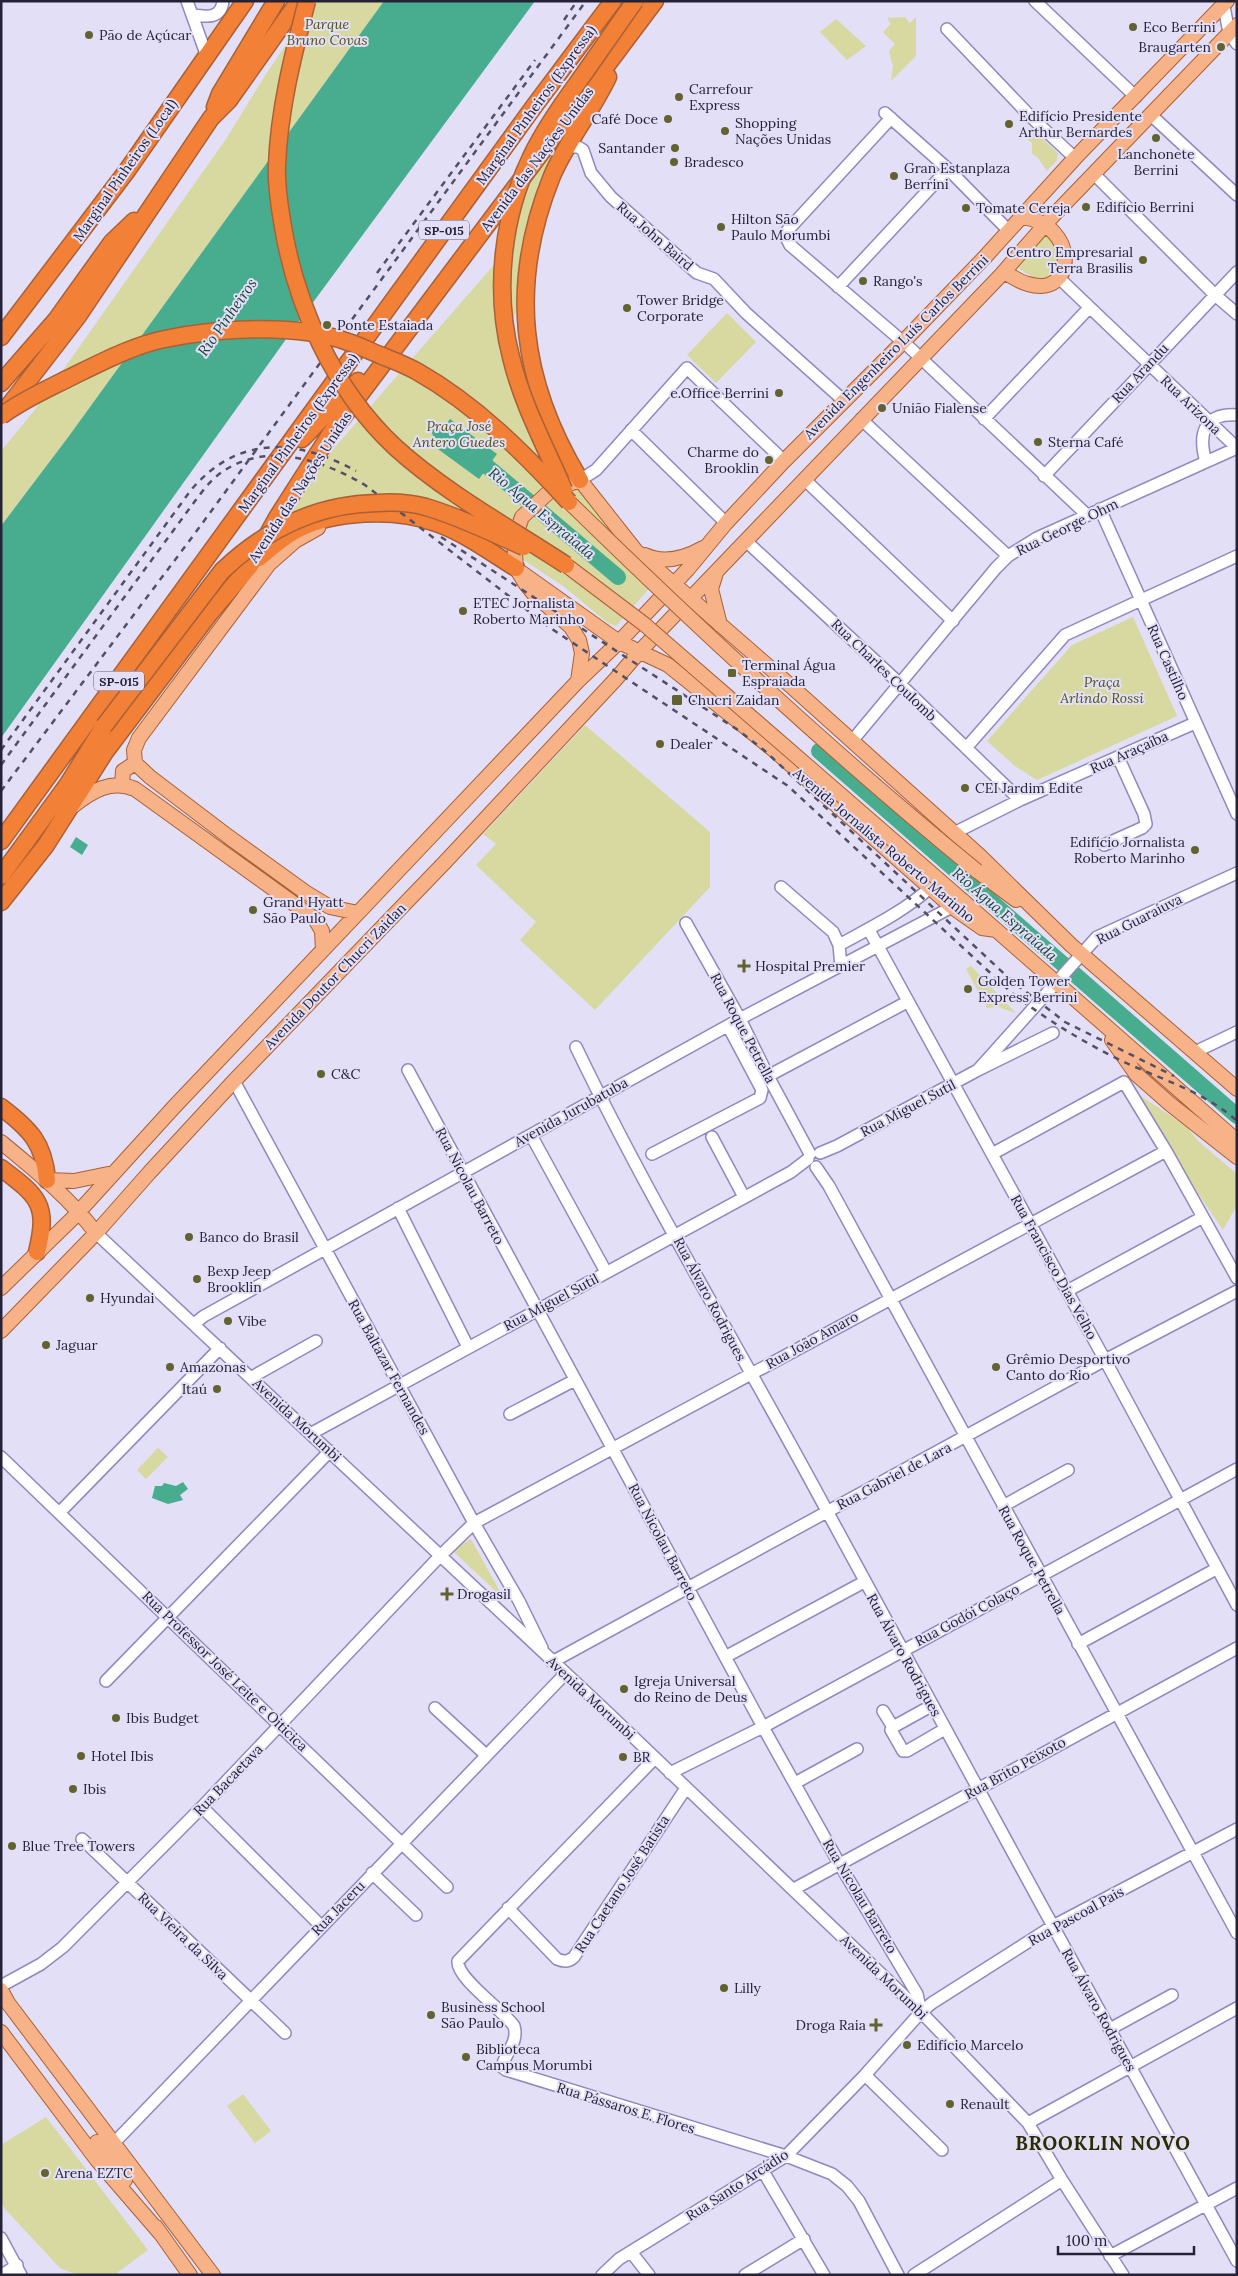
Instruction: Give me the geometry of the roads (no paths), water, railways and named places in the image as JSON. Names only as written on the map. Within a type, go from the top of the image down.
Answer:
[{"type":"highway","name":"Marginal Pinheiros (Local)","points":[[1,337],[126,172],[206,54],[245,1]]},
{"type":"highway","points":[[211,118],[220,94],[276,1]]},
{"type":"highway","points":[[1,416],[78,316],[211,118],[229,100],[299,1]]},
{"type":"highway","points":[[306,1],[280,126],[276,167],[288,256],[300,298],[327,358],[365,413],[394,446],[431,476],[566,565]]},
{"type":"highway","name":"Marginal Pinheiros (Expressa)","points":[[1,841],[535,105],[613,1]]},
{"type":"highway","points":[[569,502],[527,408],[510,357],[502,303],[505,242],[514,198],[531,155],[550,122],[635,1]]},
{"type":"highway","name":"Avenida das Nações Unidas","points":[[1,902],[46,845],[105,752],[210,613],[250,566],[278,516],[331,433],[655,1]]},
{"type":"highway","points":[[580,480],[563,451],[544,403],[529,349],[525,317],[528,254],[533,231],[552,175],[575,148],[623,44]]},
{"type":"highway","points":[[1,383],[56,320],[112,242],[161,195]]},
{"type":"highway","points":[[278,461],[326,416],[423,312]]},
{"type":"highway","points":[[1,416],[38,394],[106,360],[164,339],[228,330],[273,330],[320,335],[348,341],[402,364],[417,371],[446,390],[487,421],[526,456],[569,502]]},
{"type":"highway","points":[[1,862],[81,754],[222,571],[242,551],[260,539],[306,515],[354,503],[393,502],[424,506],[450,515],[566,565]]},
{"type":"highway","points":[[250,566],[294,531],[311,523],[349,515],[389,514],[434,522],[464,536],[516,568]]},
{"type":"highway","points":[[1,876],[68,784],[101,730]]},
{"type":"highway","points":[[1,881],[89,769],[105,752]]},
{"type":"highway","points":[[1,1107],[34,1135],[44,1158],[47,1180]]},
{"type":"highway","points":[[1,1168],[28,1189],[38,1201],[42,1214],[42,1233],[37,1252]]},
{"type":"main road","name":"Avenida Engenheiro Luís Carlos Berrini","points":[[651,609],[688,569],[726,522],[843,400],[903,342],[1224,2]]},
{"type":"main road","name":"Avenida Engenheiro Luís Carlos Berrini","points":[[669,620],[1004,272],[1046,224],[1094,174],[1234,34]]},
{"type":"main road","points":[[1004,272],[1027,284],[1036,286],[1052,283],[1059,278],[1064,269],[1065,254],[1059,237],[1046,224],[1022,217]]},
{"type":"main road","points":[[578,681],[582,653],[579,640],[571,627],[533,593],[516,568],[514,540],[522,517],[550,491],[580,480],[636,551],[852,741],[1013,887],[1058,933],[1078,957],[1195,1052],[1237,1089]]},
{"type":"main road","points":[[569,502],[801,721],[977,871],[1058,933]]},
{"type":"main road","points":[[349,515],[310,532],[295,541],[269,564],[139,738],[134,750],[135,762],[150,777],[229,837],[305,892],[330,907],[358,913]]},
{"type":"main road","points":[[636,551],[656,560],[677,559],[694,553],[708,545]]},
{"type":"main road","points":[[566,565],[644,624],[957,903],[996,930],[1059,980],[1097,1019],[1237,1141]]},
{"type":"main road","name":"Avenida Jornalista Roberto Marinho","points":[[516,568],[619,642],[668,666],[774,750],[930,888],[957,903]]},
{"type":"main road","points":[[720,568],[712,580],[710,589],[720,625]]},
{"type":"main road","name":"Avenida Doutor Chucri Zaidan","points":[[1,1288],[78,1211],[174,1106],[578,681],[651,609]]},
{"type":"main road","name":"Avenida Doutor Chucri Zaidan","points":[[1,1331],[96,1233],[234,1081],[446,861],[669,620]]},
{"type":"main road","points":[[603,657],[619,675],[645,661],[668,666]]},
{"type":"main road","points":[[122,785],[123,772],[135,762]]},
{"type":"main road","points":[[71,808],[90,793],[100,788],[122,785],[135,790],[318,922],[322,932],[323,950]]},
{"type":"main road","points":[[318,922],[326,919],[330,907]]},
{"type":"main road","points":[[1097,1019],[1136,1074],[1170,1104],[1237,1157]]},
{"type":"main road","name":"Avenida Morumbi","points":[[1,1142],[47,1180],[78,1211],[96,1233]]},
{"type":"main road","points":[[47,1180],[74,1182],[114,1173]]},
{"type":"main road","points":[[1,1988],[8,2003],[213,2275]]},
{"type":"main road","points":[[1,2032],[97,2160],[160,2233]]},
{"type":"main road","points":[[42,2085],[97,2142],[190,2275]]},
{"type":"main road","points":[[97,2142],[113,2144]]},
{"type":"street","points":[[188,1],[206,54]]},
{"type":"street","points":[[193,15],[208,17],[215,15],[221,9],[223,1]]},
{"type":"street","points":[[1035,1],[1136,97]]},
{"type":"street","points":[[1224,2],[1234,34]]},
{"type":"street","points":[[946,29],[1031,117],[1075,158]]},
{"type":"street","points":[[1151,115],[1237,195]]},
{"type":"street","points":[[1009,231],[948,169],[888,116],[787,231],[787,240],[790,245],[903,342],[1087,515]]},
{"type":"street","name":"Rua John Baird","points":[[575,148],[591,173],[610,197],[697,273],[714,279],[746,313],[843,400]]},
{"type":"street","points":[[838,287],[948,169]]},
{"type":"street","points":[[1094,174],[1215,295],[1237,314]]},
{"type":"street","name":"Rua Arandu","points":[[1044,476],[1237,272]]},
{"type":"street","name":"Rua Arizona","points":[[1059,278],[1237,448]]},
{"type":"street","points":[[984,419],[1089,308]]},
{"type":"street","points":[[580,480],[596,470],[687,368],[784,461]]},
{"type":"street","points":[[1206,462],[1201,441],[1210,421],[1219,417],[1237,415]]},
{"type":"street","points":[[861,419],[1008,556]]},
{"type":"street","points":[[632,430],[726,522]]},
{"type":"street","name":"Rua George Ohm","points":[[852,741],[1008,556],[1037,538],[1237,448]]},
{"type":"street","points":[[804,479],[954,621]]},
{"type":"street","name":"Rua Castilho","points":[[1100,509],[1237,814]]},
{"type":"street","name":"Rua Charles Coulomb","points":[[746,541],[899,683],[1020,800]]},
{"type":"street","points":[[966,748],[1065,635],[1237,556]]},
{"type":"street","name":"Rua Araçaíba","points":[[954,833],[1020,800],[1195,723]]},
{"type":"street","points":[[1104,845],[1142,828],[1146,824],[1144,814],[1118,757]]},
{"type":"street","name":"Rua Guaraíuva","points":[[1059,980],[1097,937],[1237,873]]},
{"type":"street","points":[[781,888],[833,932],[838,945],[841,966]]},
{"type":"street","points":[[838,945],[869,930],[919,898],[930,888]]},
{"type":"street","name":"Avenida Jurubatuba","points":[[194,1324],[204,1316],[324,1248],[740,1019],[957,903]]},
{"type":"street","name":"Rua Roque Petrella","points":[[686,923],[740,1019],[768,1076],[816,1159],[828,1186],[888,1298],[1237,1933]]},
{"type":"street","name":"Rua Francisco Dias Velho","points":[[869,930],[1237,1605]]},
{"type":"street","name":"Rua Miguel Sutil","points":[[978,1070],[1059,980]]},
{"type":"street","points":[[768,1076],[907,1002]]},
{"type":"street","points":[[652,1154],[760,1098],[762,1090],[728,1026]]},
{"type":"street","points":[[1195,1052],[1237,1032]]},
{"type":"street","name":"Rua Miguel Sutil","points":[[312,1433],[837,1146],[978,1070],[1053,1033]]},
{"type":"street","name":"Rua Álvaro Rodrigues","points":[[576,1047],[600,1097],[750,1374],[828,1511],[931,1706],[979,1788],[1237,2261]]},
{"type":"street","name":"Rua Nicolau Barreto","points":[[408,1070],[763,1727],[840,1865],[917,1994],[921,2012]]},
{"type":"street","name":"Rua Baltazar Fernandes","points":[[234,1081],[474,1523],[519,1600],[548,1657]]},
{"type":"street","points":[[992,1154],[1124,1082],[1166,1150],[1237,1278]]},
{"type":"street","points":[[531,1135],[606,1272]]},
{"type":"street","points":[[712,1137],[744,1197]]},
{"type":"street","name":"Rua João Amaro","points":[[440,1556],[474,1523],[888,1298],[1166,1150]]},
{"type":"street","points":[[398,1208],[468,1347]]},
{"type":"street","points":[[1067,1291],[1203,1216]]},
{"type":"street","name":"Avenida Morumbi","points":[[96,1233],[312,1433],[794,1889],[921,2012],[1028,2123],[1123,2275]]},
{"type":"street","name":"Rua Gabriel de Lara","points":[[548,1657],[688,1588],[1105,1360],[1237,1291]]},
{"type":"street","points":[[252,1378],[316,1341]]},
{"type":"street","points":[[60,1512],[220,1348]]},
{"type":"street","points":[[510,1414],[575,1380]]},
{"type":"street","points":[[106,1681],[170,1618],[330,1451]]},
{"type":"street","name":"Rua Professor José Leite e Oiticica","points":[[1,1457],[280,1724],[447,1888]]},
{"type":"street","name":"Rua Godói Colaço","points":[[670,1773],[763,1727],[1237,1469]]},
{"type":"street","points":[[1003,1506],[1068,1470]]},
{"type":"street","name":"Rua Bacaetava","points":[[1,1988],[41,1964],[63,1947],[202,1807],[440,1556]]},
{"type":"street","points":[[1078,1644],[1216,1569]]},
{"type":"street","points":[[726,1657],[864,1582]]},
{"type":"street","name":"Rua Brito Peixoto","points":[[794,1889],[1237,1648]]},
{"type":"street","name":"Rua Jaceru","points":[[113,2144],[565,1674]]},
{"type":"street","points":[[893,1728],[931,1706]]},
{"type":"street","points":[[435,1708],[486,1756]]},
{"type":"street","points":[[883,1711],[893,1728],[891,1730],[904,1751],[945,1729]]},
{"type":"street","points":[[795,1784],[857,1749]]},
{"type":"street","points":[[508,1908],[654,1758]]},
{"type":"street","name":"Rua Caetano José Batista","points":[[508,1908],[557,1959],[566,1962],[570,1960],[686,1788]]},
{"type":"street","points":[[202,1807],[321,1926]]},
{"type":"street","name":"Rua Pascoal Pais","points":[[921,2012],[932,2003],[1053,1926],[1237,1829]]},
{"type":"street","name":"Rua Vieira da Silva","points":[[82,1839],[285,2032]]},
{"type":"street","points":[[372,1873],[416,1915]]},
{"type":"street","name":"Rua Pássaros E. Flores","points":[[508,1908],[461,1956],[457,1966],[464,1976],[514,2026],[516,2032],[514,2044],[502,2064],[503,2069],[786,2156],[832,2174],[848,2186],[859,2201],[898,2275]]},
{"type":"street","points":[[877,1969],[885,1970],[889,1968],[894,1960],[893,1952]]},
{"type":"street","points":[[1110,2029],[1172,1995]]},
{"type":"street","points":[[1028,2123],[1237,2008]]},
{"type":"street","name":"Rua Santo Arcádio","points":[[602,2275],[609,2267],[631,2252],[786,2156],[865,2075],[921,2012]]},
{"type":"street","points":[[865,2075],[942,2150]]},
{"type":"street","points":[[763,2171],[824,2275]]},
{"type":"street","points":[[914,2275],[1062,2180]]},
{"type":"street","points":[[1110,2256],[1237,2188]]},
{"type":"street","points":[[1,2238],[19,2270],[2,2275]]},
{"type":"street","points":[[745,2275],[804,2239]]},
{"type":"street","points":[[631,2252],[650,2275]]},
{"type":"water","name":"Rio Pinheiros","points":[[384,1],[535,1],[289,335],[1,738],[1,526],[69,436]]},
{"type":"water","points":[[450,419],[497,454],[479,479],[431,444]]},
{"type":"water","points":[[76,837],[88,845],[82,855],[70,847]]},
{"type":"water","points":[[183,1482],[188,1489],[180,1495],[183,1500],[168,1504],[152,1498],[155,1486],[162,1486],[164,1483],[176,1486]]},
{"type":"waterway","name":"Rio Água Espraiada","points":[[440,432],[488,467],[618,577]]},
{"type":"waterway","name":"Rio Água Espraiada","points":[[819,751],[1237,1116]]},
{"type":"railway","points":[[564,20],[577,1]]},
{"type":"railway","points":[[1,791],[190,540],[586,1]]},
{"type":"railway","points":[[377,273],[535,60]]},
{"type":"railway","points":[[1,750],[191,490],[209,472],[228,459],[248,451],[269,448],[290,448],[312,452],[356,471]]},
{"type":"railway","points":[[1,765],[195,501],[218,475],[235,464],[254,458],[273,456],[311,461],[365,485],[549,627],[788,786],[1025,1003],[1093,1046],[1197,1094],[1237,1121]]},
{"type":"railway","points":[[441,537],[738,730],[765,751],[1012,981],[1065,1022],[1174,1076]]},
{"type":"place","name":"Eco Berrini","points":[[1133,27]]},
{"type":"place","name":"Pão de Açúcar","points":[[89,35]]},
{"type":"place","name":"Braugarten","points":[[1221,47]]},
{"type":"place","name":"Carrefour Express","points":[[679,97]]},
{"type":"place","name":"Café Doce","points":[[668,119]]},
{"type":"place","name":"Edifício Presidente Arthur Bernardes","points":[[1009,124]]},
{"type":"place","name":"Shopping Nações Unidas","points":[[725,131]]},
{"type":"place","name":"Lanchonete Berrini","points":[[1156,138]]},
{"type":"place","name":"Santander","points":[[675,148]]},
{"type":"place","name":"Bradesco","points":[[674,162]]},
{"type":"place","name":"Gran Estanplaza Berrini","points":[[894,176]]},
{"type":"place","name":"Edifício Berrini","points":[[1086,207]]},
{"type":"place","name":"Tomate Cereja","points":[[966,208]]},
{"type":"place","name":"Hilton São Paulo Morumbi","points":[[721,227]]},
{"type":"place","name":"Centro Empresarial Terra Brasilis","points":[[1143,260]]},
{"type":"place","name":"Rango's","points":[[863,281]]},
{"type":"place","name":"Tower Bridge Corporate","points":[[627,308]]},
{"type":"place","name":"Ponte Estaiada","points":[[327,325]]},
{"type":"place","name":"e.Office Berrini","points":[[779,393]]},
{"type":"place","name":"União Fialense","points":[[882,408]]},
{"type":"place","name":"Sterna Café","points":[[1038,442]]},
{"type":"place","name":"Charme do Brooklin","points":[[769,460]]},
{"type":"place","name":"ETEC Jornalista Roberto Marinho","points":[[463,611]]},
{"type":"place","name":"Terminal Água Espraiada","points":[[732,673]]},
{"type":"place","name":"Chucri Zaidan","points":[[677,700]]},
{"type":"place","name":"Dealer","points":[[660,744]]},
{"type":"place","name":"CEI Jardim Edite","points":[[965,788]]},
{"type":"place","name":"Edifício Jornalista Roberto Marinho","points":[[1195,850]]},
{"type":"place","name":"Grand Hyatt São Paulo","points":[[253,910]]},
{"type":"place","name":"Hospital Premier","points":[[744,966]]},
{"type":"place","name":"Golden Tower Express Berrini","points":[[968,989]]},
{"type":"place","name":"C&C","points":[[321,1074]]},
{"type":"place","name":"Banco do Brasil","points":[[189,1237]]},
{"type":"place","name":"Bexp Jeep Brooklin","points":[[197,1279]]},
{"type":"place","name":"Hyundai","points":[[90,1298]]},
{"type":"place","name":"Vibe","points":[[228,1321]]},
{"type":"place","name":"Jaguar","points":[[46,1345]]},
{"type":"place","name":"Amazonas","points":[[170,1367]]},
{"type":"place","name":"Grêmio Desportivo Canto do Rio","points":[[996,1367]]},
{"type":"place","name":"Itaú","points":[[217,1389]]},
{"type":"place","name":"Drogasil","points":[[447,1594]]},
{"type":"place","name":"Igreja Universal do Reino de Deus","points":[[624,1689]]},
{"type":"place","name":"Ibis Budget","points":[[116,1718]]},
{"type":"place","name":"Hotel Ibis","points":[[81,1756]]},
{"type":"place","name":"BR","points":[[623,1757]]},
{"type":"place","name":"Ibis","points":[[73,1789]]},
{"type":"place","name":"Blue Tree Towers","points":[[12,1846]]},
{"type":"place","name":"Lilly","points":[[724,1988]]},
{"type":"place","name":"Business School São Paulo","points":[[431,2015]]},
{"type":"place","name":"Droga Raia","points":[[876,2025]]},
{"type":"place","name":"Edifício Marcelo","points":[[907,2045]]},
{"type":"place","name":"Biblioteca Campus Morumbi","points":[[466,2057]]},
{"type":"place","name":"Renault","points":[[950,2104]]},
{"type":"place","name":"Arena EZTC","points":[[45,2173]]},
{"type":"district","name":"BROOKLIN NOVO","points":[[1103,2143]]},
{"type":"park label","name":"Parque Bruno Covas","points":[[327,32]]},
{"type":"park label","name":"Praça José Antero Guedes","points":[[459,434]]},
{"type":"park label","name":"Praça Arlindo Rossi","points":[[1102,690]]}]
